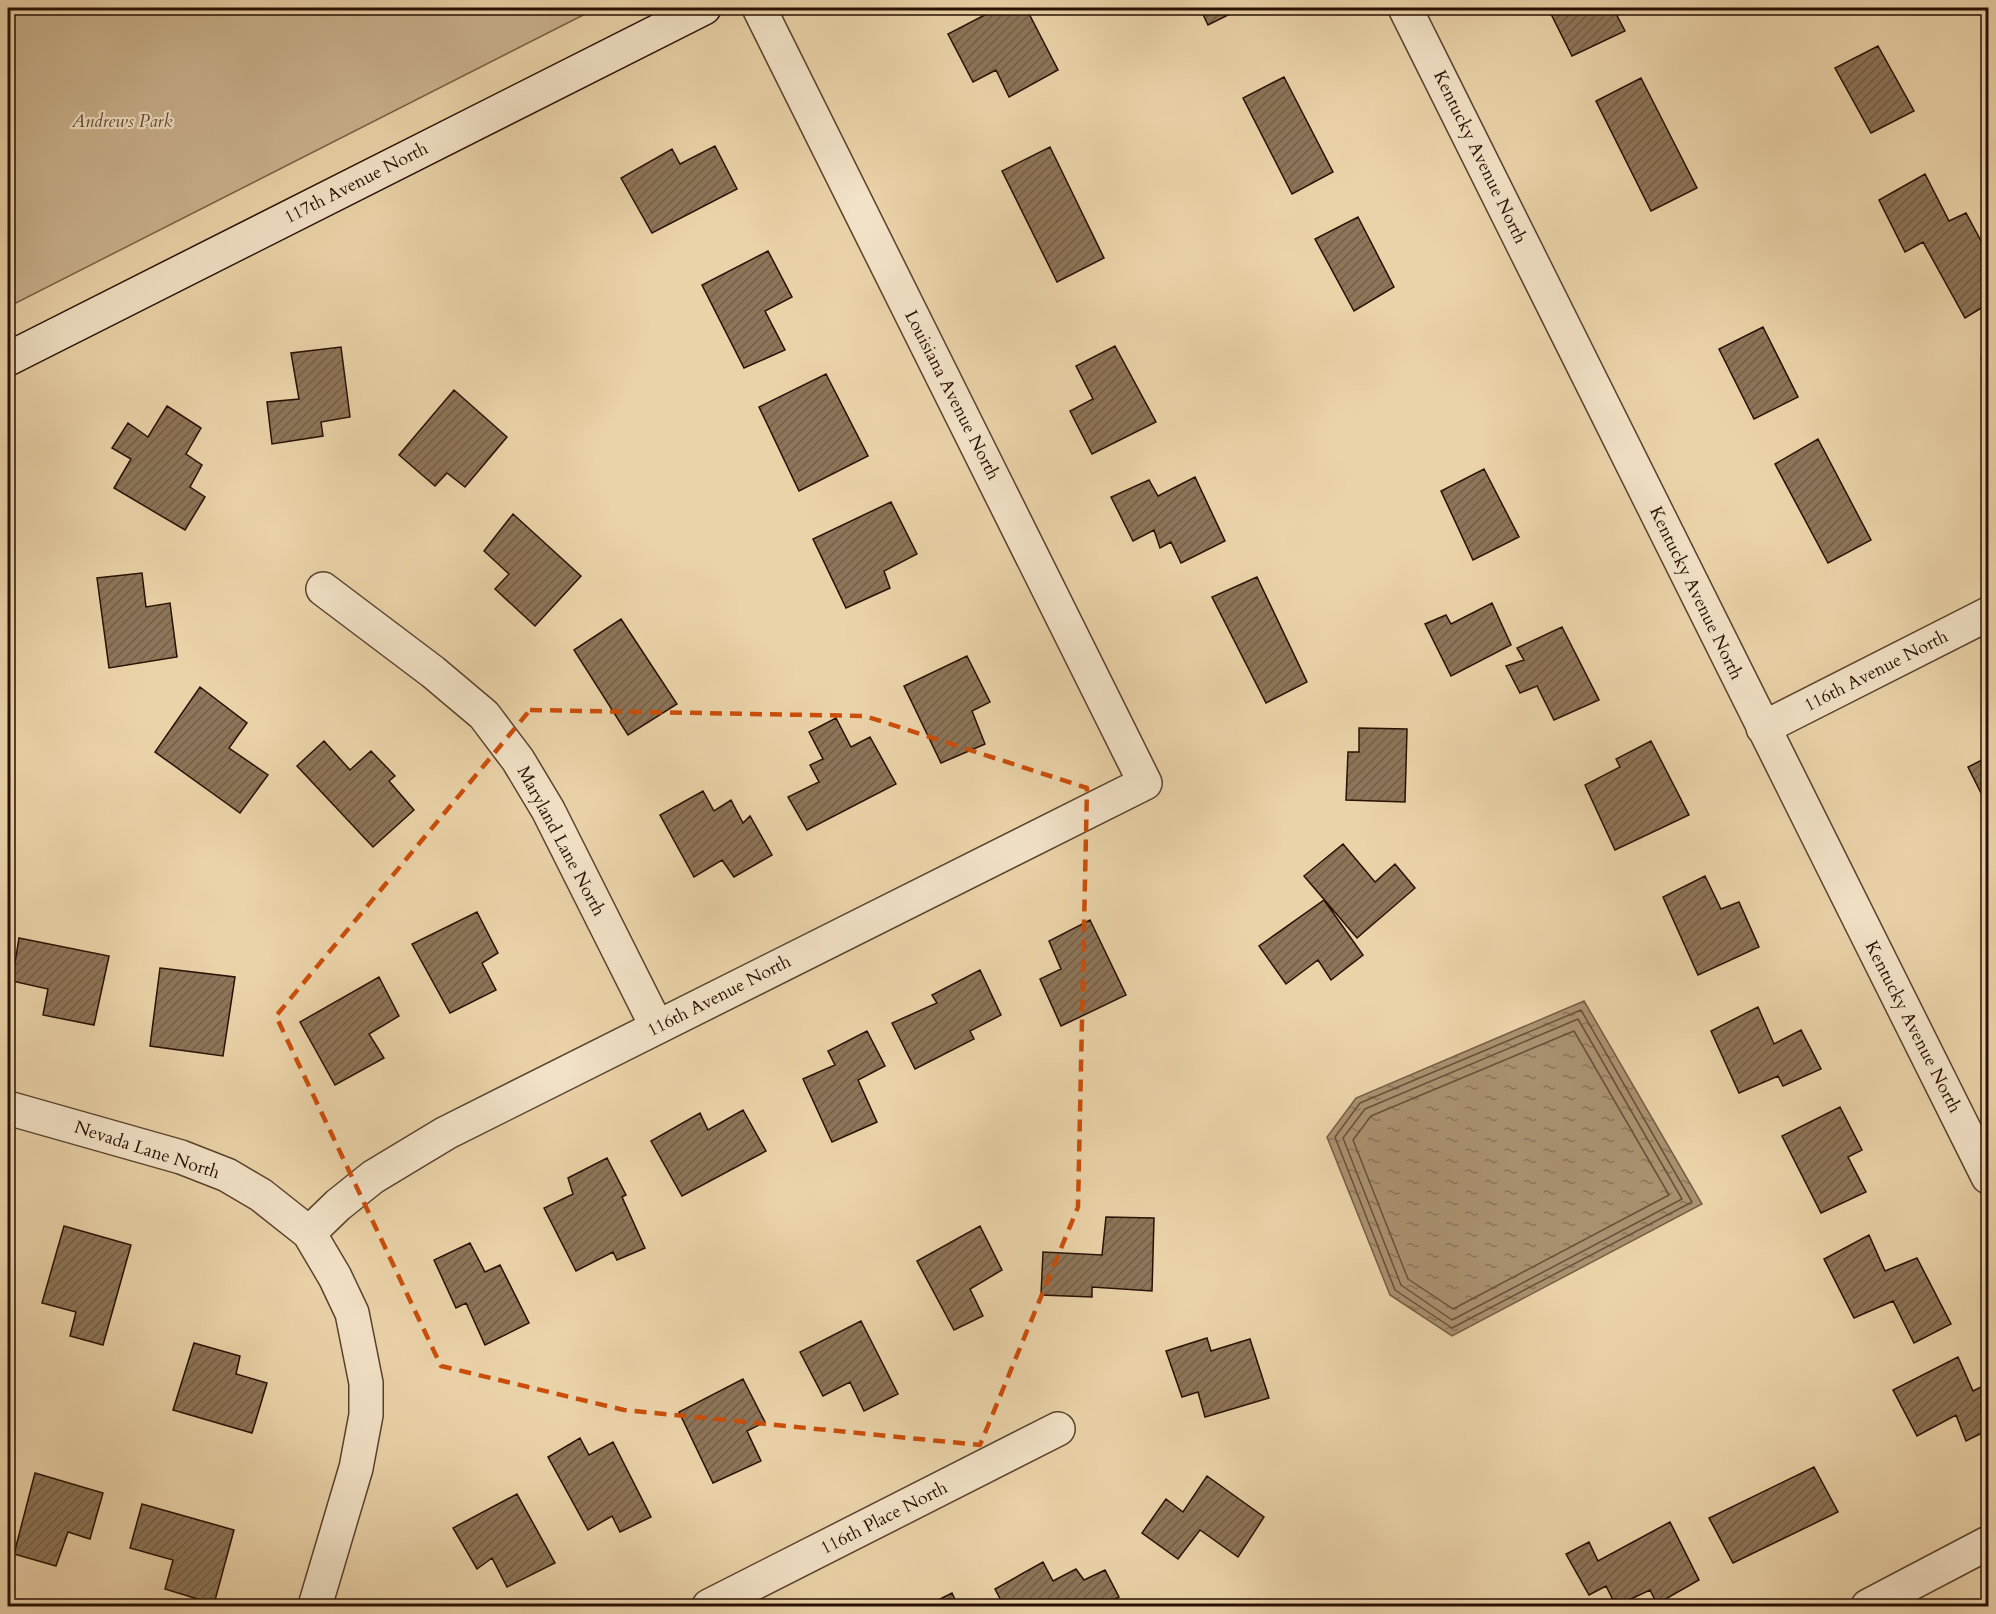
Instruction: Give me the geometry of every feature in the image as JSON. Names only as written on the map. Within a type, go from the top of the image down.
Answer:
[{"type":"street","name":"117th Avenue North","points":[[8,359],[704,8]]},
{"type":"street","name":"Louisiana Avenue North","points":[[759,8],[1145,783]]},
{"type":"street","name":"Kentucky Avenue North","points":[[1406,8],[1763,728],[1989,1177]]},
{"type":"street","name":"Maryland Lane North","points":[[323,589],[433,672],[483,715],[518,760],[548,810],[657,1027]]},
{"type":"street","name":"116th Avenue North","points":[[1763,728],[1989,614]]},
{"type":"street","name":"116th Avenue North","points":[[309,1233],[338,1204],[373,1177],[446,1133],[1145,783]]},
{"type":"street","name":"Nevada Lane North","points":[[8,1108],[181,1157],[227,1175],[261,1195],[309,1233],[352,1313],[366,1383],[366,1415],[356,1468],[315,1606]]},
{"type":"street","name":"116th Place North","points":[[709,1606],[1058,1429]]},
{"type":"street","points":[[1868,1606],[1989,1543]]},
{"type":"highlighted area","points":[[530,710],[865,716],[1087,788],[1078,1207],[980,1445],[624,1410],[441,1366],[276,1016]]},
{"type":"green space","name":"Andrews Park","points":[[8,8],[597,8],[8,307]]},
{"type":"water","points":[[1584,1001],[1702,1204],[1452,1336],[1390,1295],[1327,1137],[1356,1098]]},
{"type":"building","points":[[998,8],[1026,8],[1058,70],[1009,97],[996,70],[973,82],[948,34]]},
{"type":"building","points":[[1200,8],[1242,8],[1208,25]]},
{"type":"building","points":[[1548,8],[1613,8],[1625,31],[1572,56]]},
{"type":"building","points":[[1878,46],[1914,111],[1871,133],[1835,68]]},
{"type":"building","points":[[1284,77],[1333,172],[1292,194],[1243,98]]},
{"type":"building","points":[[1641,78],[1697,188],[1651,211],[1596,101]]},
{"type":"building","points":[[715,146],[737,189],[652,233],[621,178],[672,149],[680,164]]},
{"type":"building","points":[[1050,147],[1104,258],[1057,282],[1002,171]]},
{"type":"building","points":[[1925,174],[1949,221],[1966,213],[1988,254],[1988,304],[1965,318],[1923,242],[1905,252],[1879,200]]},
{"type":"building","points":[[1358,217],[1394,287],[1354,311],[1315,239]]},
{"type":"building","points":[[768,251],[792,297],[765,311],[785,350],[744,368],[702,285]]},
{"type":"building","points":[[1763,327],[1798,397],[1754,419],[1719,349]]},
{"type":"building","points":[[1115,346],[1156,422],[1092,454],[1070,411],[1093,399],[1076,366]]},
{"type":"building","points":[[341,347],[350,417],[321,422],[323,436],[272,444],[267,402],[299,399],[291,353]]},
{"type":"building","points":[[1988,356],[1988,376],[1981,359]]},
{"type":"building","points":[[826,374],[868,456],[799,491],[759,407]]},
{"type":"building","points":[[454,390],[507,437],[465,487],[447,473],[435,486],[399,455]]},
{"type":"building","points":[[167,406],[201,428],[186,454],[202,465],[190,487],[205,497],[185,530],[114,488],[131,459],[112,448],[128,423],[148,437]]},
{"type":"building","points":[[1818,439],[1871,540],[1828,563],[1775,464]]},
{"type":"building","points":[[1484,469],[1519,537],[1473,560],[1441,491]]},
{"type":"building","points":[[1195,477],[1225,541],[1181,563],[1171,542],[1160,548],[1154,530],[1133,541],[1111,497],[1149,480],[1158,496]]},
{"type":"building","points":[[891,502],[917,554],[884,571],[890,588],[846,608],[813,539]]},
{"type":"building","points":[[513,514],[581,576],[535,626],[495,589],[509,574],[484,551]]},
{"type":"building","points":[[142,573],[146,607],[170,603],[177,657],[109,668],[97,578]]},
{"type":"building","points":[[1257,577],[1307,682],[1266,703],[1212,597]]},
{"type":"building","points":[[1492,603],[1511,645],[1451,676],[1425,624],[1446,615],[1451,624]]},
{"type":"building","points":[[621,619],[677,704],[628,735],[574,650]]},
{"type":"building","points":[[1562,627],[1599,700],[1554,720],[1537,686],[1520,693],[1506,666],[1524,660],[1517,648]]},
{"type":"building","points":[[967,656],[990,702],[972,711],[985,744],[941,763],[904,686]]},
{"type":"building","points":[[200,687],[247,723],[229,748],[268,775],[240,813],[155,752]]},
{"type":"building","points":[[836,718],[851,747],[870,737],[896,784],[807,830],[788,797],[819,782],[810,765],[823,759],[809,732]]},
{"type":"building","points":[[1359,728],[1407,729],[1405,802],[1346,800],[1348,752],[1359,752]]},
{"type":"building","points":[[324,741],[350,770],[371,751],[395,776],[389,781],[414,810],[373,847],[297,766]]},
{"type":"building","points":[[1651,741],[1689,815],[1615,850],[1585,785],[1620,767],[1616,759]]},
{"type":"building","points":[[1988,757],[1988,807],[1968,767]]},
{"type":"building","points":[[703,791],[714,811],[731,800],[743,823],[750,816],[772,855],[734,877],[722,860],[694,877],[660,815]]},
{"type":"building","points":[[1343,844],[1375,882],[1395,864],[1415,888],[1357,938],[1304,876]]},
{"type":"building","points":[[1705,876],[1721,909],[1739,902],[1759,947],[1698,975],[1663,897]]},
{"type":"building","points":[[1324,900],[1363,955],[1331,980],[1318,960],[1286,984],[1259,946]]},
{"type":"building","points":[[477,912],[498,953],[482,963],[496,990],[450,1013],[412,944]]},
{"type":"building","points":[[1090,920],[1126,995],[1061,1026],[1040,979],[1061,969],[1049,941]]},
{"type":"building","points":[[19,938],[109,956],[94,1025],[43,1015],[48,989],[12,981]]},
{"type":"building","points":[[160,968],[235,977],[223,1056],[150,1046]]},
{"type":"building","points":[[980,970],[1001,1015],[970,1031],[974,1039],[915,1069],[892,1023],[937,1003],[932,995]]},
{"type":"building","points":[[379,977],[399,1016],[369,1034],[384,1058],[335,1085],[300,1022]]},
{"type":"building","points":[[1758,1007],[1774,1044],[1801,1030],[1821,1069],[1783,1086],[1778,1076],[1739,1093],[1711,1031]]},
{"type":"building","points":[[867,1031],[885,1066],[858,1080],[877,1122],[832,1142],[803,1079],[835,1065],[828,1051]]},
{"type":"building","points":[[1840,1107],[1862,1150],[1848,1157],[1866,1192],[1821,1213],[1782,1136]]},
{"type":"building","points":[[743,1110],[766,1151],[682,1196],[651,1141],[700,1113],[708,1130]]},
{"type":"building","points":[[607,1158],[626,1195],[622,1197],[645,1248],[617,1260],[613,1252],[576,1271],[544,1208],[573,1194],[568,1178]]},
{"type":"building","points":[[1106,1217],[1154,1218],[1152,1291],[1092,1287],[1092,1297],[1041,1295],[1043,1252],[1102,1255]]},
{"type":"building","points":[[64,1226],[131,1245],[103,1345],[70,1336],[76,1312],[42,1303]]},
{"type":"building","points":[[980,1226],[1002,1270],[970,1289],[983,1316],[954,1330],[917,1261]]},
{"type":"building","points":[[1869,1235],[1885,1271],[1917,1258],[1951,1324],[1914,1343],[1893,1301],[1854,1318],[1824,1259]]},
{"type":"building","points":[[470,1243],[485,1272],[500,1265],[529,1323],[485,1345],[466,1303],[456,1308],[434,1260]]},
{"type":"building","points":[[861,1321],[898,1394],[864,1411],[850,1382],[823,1396],[800,1352]]},
{"type":"building","points":[[1207,1338],[1211,1351],[1250,1339],[1269,1398],[1205,1417],[1198,1392],[1182,1397],[1166,1351]]},
{"type":"building","points":[[194,1343],[240,1356],[236,1374],[267,1383],[252,1433],[173,1410]]},
{"type":"building","points":[[1958,1357],[1973,1391],[1987,1384],[1988,1430],[1966,1441],[1956,1415],[1917,1436],[1893,1390]]},
{"type":"building","points":[[743,1379],[765,1422],[747,1431],[761,1461],[713,1483],[679,1412]]},
{"type":"building","points":[[580,1438],[589,1455],[613,1442],[651,1517],[620,1532],[612,1516],[588,1530],[548,1457]]},
{"type":"building","points":[[1814,1467],[1838,1512],[1733,1563],[1709,1518]]},
{"type":"building","points":[[35,1473],[103,1493],[90,1539],[68,1532],[56,1566],[14,1554]]},
{"type":"building","points":[[1207,1476],[1264,1517],[1238,1557],[1200,1530],[1178,1559],[1142,1533],[1166,1499],[1183,1512]]},
{"type":"building","points":[[517,1494],[555,1563],[507,1587],[492,1558],[477,1569],[453,1528]]},
{"type":"building","points":[[142,1504],[234,1530],[214,1604],[165,1589],[173,1560],[130,1548]]},
{"type":"building","points":[[1670,1522],[1699,1580],[1657,1604],[1650,1590],[1616,1606],[1606,1586],[1589,1595],[1566,1554],[1589,1542],[1598,1561]]},
{"type":"building","points":[[1043,1562],[1053,1581],[1076,1569],[1084,1580],[1105,1570],[1119,1597],[1100,1606],[1004,1606],[995,1589]]},
{"type":"building","points":[[952,1593],[958,1606],[926,1606]]}]
